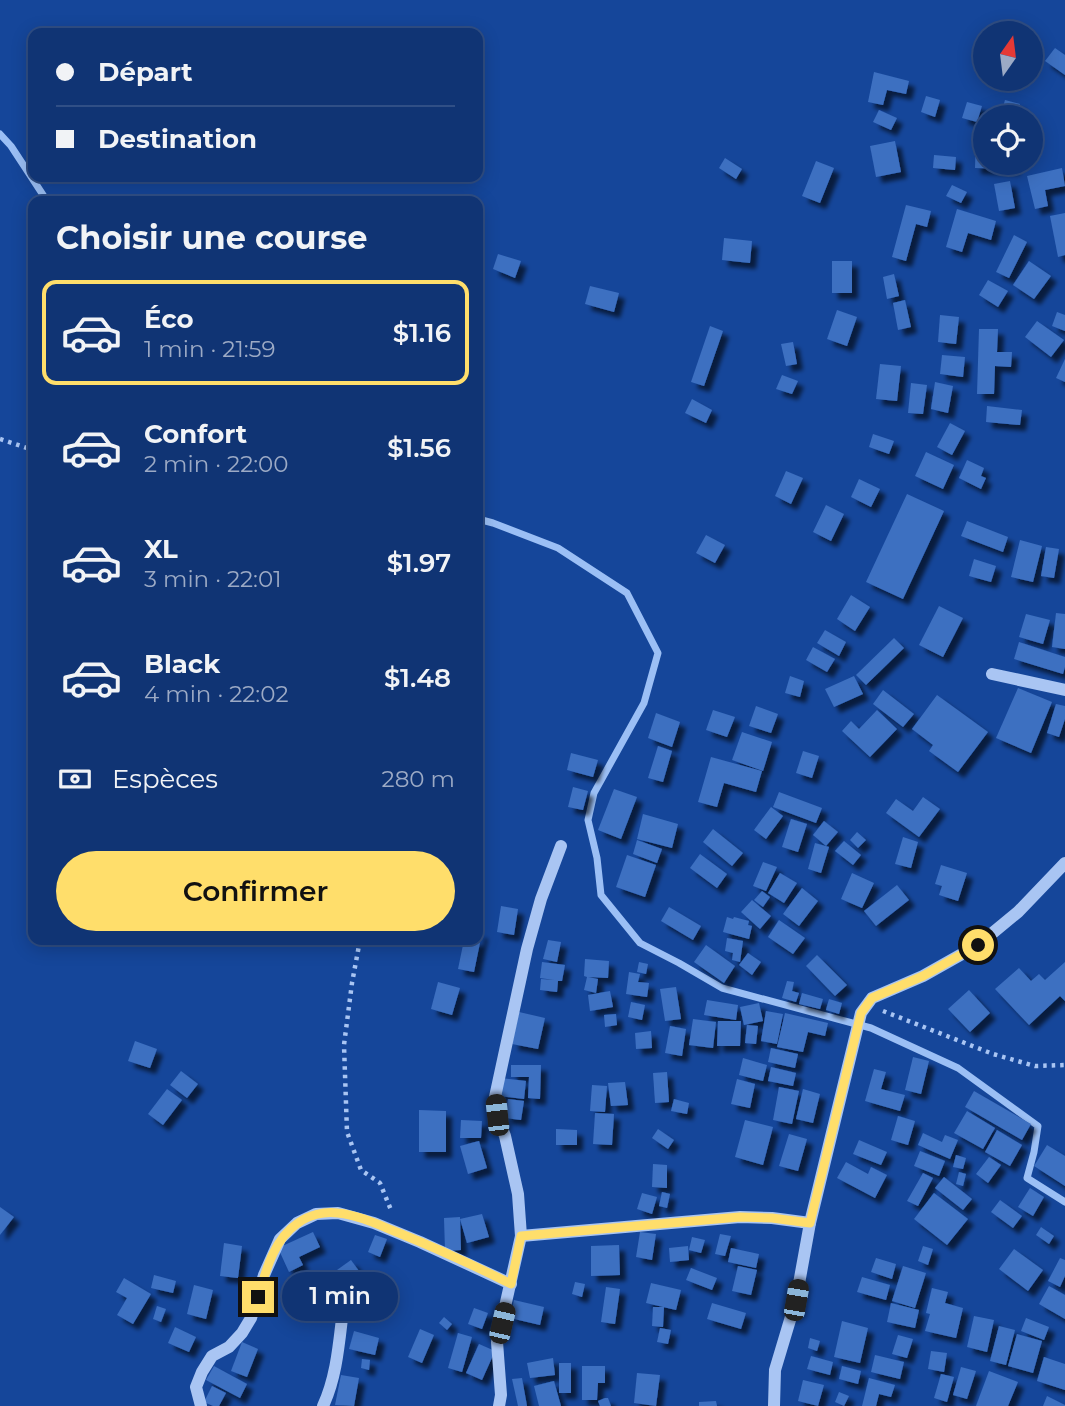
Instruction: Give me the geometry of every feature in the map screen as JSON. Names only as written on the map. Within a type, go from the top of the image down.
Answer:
[{"type":"street","points":[[992,674],[1065,690]]},
{"type":"street","points":[[499,1406],[501,1395],[497,1342],[521,1236],[518,1194],[505,1136],[497,1115],[495,1097],[527,949],[541,898],[561,846]]},
{"type":"street","points":[[774,1406],[775,1370],[796,1300],[810,1223],[863,1008],[872,998],[923,976],[978,945],[1018,912],[1065,863]]},
{"type":"street","points":[[201,1406],[196,1387],[202,1372],[212,1356],[229,1346],[242,1333],[251,1318],[264,1275],[280,1240],[297,1223],[316,1214],[338,1213],[374,1223],[511,1284]]},
{"type":"street","points":[[521,1236],[740,1217],[810,1223]]},
{"type":"street","points":[[323,1406],[335,1370],[343,1310]]},
{"type":"path","points":[[0,439],[28,448]]},
{"type":"path","points":[[359,945],[344,1045],[347,1132],[361,1170],[380,1183],[400,1233]]},
{"type":"path","points":[[863,1008],[1003,1057],[1035,1066],[1065,1065]]},
{"type":"building","points":[[1055,48],[1065,55],[1065,75],[1045,61]]},
{"type":"building","points":[[874,72],[909,81],[906,94],[887,90],[883,105],[868,102]]},
{"type":"building","points":[[926,96],[940,100],[935,117],[921,112]]},
{"type":"building","points":[[1005,100],[1020,104],[1020,105],[1004,105]]},
{"type":"building","points":[[967,102],[978,105],[973,105],[973,121],[962,118]]},
{"type":"building","points":[[879,110],[897,118],[891,130],[873,122]]},
{"type":"building","points":[[895,141],[901,172],[876,177],[870,146]]},
{"type":"building","points":[[934,155],[956,157],[955,170],[933,168]]},
{"type":"building","points":[[725,158],[742,169],[736,179],[719,168]]},
{"type":"building","points":[[816,161],[834,168],[820,203],[802,196]]},
{"type":"building","points":[[1062,168],[1065,186],[1045,190],[1048,206],[1035,209],[1027,176],[1043,175],[1043,172]]},
{"type":"building","points":[[1010,181],[1015,208],[999,211],[994,184]]},
{"type":"building","points":[[952,185],[967,192],[961,203],[946,196]]},
{"type":"building","points":[[906,205],[931,211],[927,227],[916,224],[906,261],[892,257]]},
{"type":"building","points":[[957,209],[996,221],[991,240],[968,233],[962,252],[946,247]]},
{"type":"building","points":[[1065,213],[1065,255],[1058,257],[1050,216]]},
{"type":"building","points":[[1014,235],[1027,242],[1009,278],[996,272]]},
{"type":"building","points":[[724,238],[752,241],[750,263],[722,260]]},
{"type":"building","points":[[498,254],[521,261],[515,278],[493,269]]},
{"type":"building","points":[[832,261],[852,261],[852,293],[832,293]]},
{"type":"building","points":[[1029,261],[1051,276],[1034,299],[1013,285]]},
{"type":"building","points":[[894,274],[899,296],[887,299],[883,277]]},
{"type":"building","points":[[988,280],[1008,291],[998,307],[979,295]]},
{"type":"building","points":[[590,286],[619,293],[614,312],[585,304]]},
{"type":"building","points":[[905,300],[911,327],[898,330],[893,303]]},
{"type":"building","points":[[837,310],[857,317],[847,346],[827,339]]},
{"type":"building","points":[[1057,312],[1065,315],[1065,331],[1052,326]]},
{"type":"building","points":[[940,315],[959,317],[956,344],[938,342]]},
{"type":"building","points":[[1037,321],[1064,340],[1051,357],[1025,337]]},
{"type":"building","points":[[710,326],[723,331],[704,386],[691,382]]},
{"type":"building","points":[[979,329],[998,329],[997,352],[1012,352],[1011,367],[995,366],[994,394],[977,394]]},
{"type":"building","points":[[793,342],[797,364],[786,366],[781,344]]},
{"type":"building","points":[[942,355],[965,357],[963,377],[940,374]]},
{"type":"building","points":[[1065,359],[1065,382],[1056,378]]},
{"type":"building","points":[[880,364],[901,366],[897,401],[876,399]]},
{"type":"building","points":[[782,375],[798,381],[792,394],[776,389]]},
{"type":"building","points":[[935,382],[953,386],[948,413],[931,409]]},
{"type":"building","points":[[911,383],[927,385],[923,414],[908,413]]},
{"type":"building","points":[[692,399],[712,410],[706,423],[685,413]]},
{"type":"building","points":[[987,406],[1022,410],[1020,425],[986,422]]},
{"type":"building","points":[[950,423],[965,431],[952,455],[937,447]]},
{"type":"building","points":[[873,434],[894,441],[889,454],[869,447]]},
{"type":"building","points":[[926,452],[954,465],[943,489],[915,476]]},
{"type":"building","points":[[967,460],[984,468],[981,476],[986,478],[981,489],[959,478]]},
{"type":"building","points":[[786,471],[803,478],[791,504],[775,496]]},
{"type":"building","points":[[859,479],[880,489],[871,507],[851,497]]},
{"type":"building","points":[[907,494],[944,511],[903,599],[866,582]]},
{"type":"building","points":[[826,505],[844,514],[831,541],[813,532]]},
{"type":"building","points":[[967,521],[1008,537],[1003,552],[961,536]]},
{"type":"building","points":[[706,535],[725,545],[715,563],[696,553]]},
{"type":"building","points":[[1020,540],[1042,546],[1033,582],[1011,577]]},
{"type":"building","points":[[1046,547],[1059,549],[1054,578],[1041,576]]},
{"type":"building","points":[[974,559],[996,566],[991,582],[969,576]]},
{"type":"building","points":[[851,595],[870,607],[855,631],[837,619]]},
{"type":"building","points":[[939,606],[963,618],[943,657],[919,645]]},
{"type":"building","points":[[1056,613],[1065,614],[1065,649],[1052,647]]},
{"type":"building","points":[[1026,614],[1050,620],[1043,644],[1019,637]]},
{"type":"building","points":[[825,630],[846,642],[839,656],[817,643]]},
{"type":"building","points":[[894,638],[904,648],[866,685],[856,675]]},
{"type":"building","points":[[1019,642],[1065,657],[1063,674],[1014,659]]},
{"type":"building","points":[[813,647],[835,659],[827,672],[806,660]]},
{"type":"building","points":[[790,676],[804,681],[800,697],[785,693]]},
{"type":"building","points":[[854,676],[863,694],[834,707],[825,689]]},
{"type":"building","points":[[1018,688],[1052,702],[1031,753],[996,738]]},
{"type":"building","points":[[883,690],[914,714],[903,727],[873,704]]},
{"type":"building","points":[[937,695],[988,732],[958,772],[929,751],[933,745],[912,729]]},
{"type":"building","points":[[1056,704],[1065,706],[1065,719],[1059,737],[1047,733]]},
{"type":"building","points":[[756,706],[778,714],[771,733],[749,726]]},
{"type":"building","points":[[713,710],[735,717],[727,737],[706,730]]},
{"type":"building","points":[[877,710],[897,729],[870,757],[842,731],[851,721],[859,729]]},
{"type":"building","points":[[656,713],[680,722],[672,747],[648,738]]},
{"type":"building","points":[[742,732],[772,742],[763,771],[732,760]]},
{"type":"building","points":[[658,746],[672,751],[663,782],[648,778]]},
{"type":"building","points":[[803,751],[819,756],[812,778],[796,773]]},
{"type":"building","points":[[571,753],[598,760],[593,777],[567,770]]},
{"type":"building","points":[[711,757],[762,771],[756,792],[724,783],[717,807],[698,802]]},
{"type":"building","points":[[573,787],[588,791],[583,810],[568,807]]},
{"type":"building","points":[[614,789],[637,797],[621,839],[598,830]]},
{"type":"building","points":[[779,792],[822,808],[816,823],[773,807]]},
{"type":"building","points":[[923,797],[940,809],[919,837],[886,813],[896,799],[913,811]]},
{"type":"building","points":[[771,807],[783,816],[766,839],[754,830]]},
{"type":"building","points":[[643,814],[678,824],[672,848],[637,839]]},
{"type":"building","points":[[791,819],[807,824],[798,852],[782,847]]},
{"type":"building","points":[[824,821],[838,832],[826,846],[813,835]]},
{"type":"building","points":[[713,829],[743,853],[732,866],[703,842]]},
{"type":"building","points":[[857,832],[866,840],[858,848],[850,840]]},
{"type":"building","points":[[903,837],[918,842],[911,868],[895,864]]},
{"type":"building","points":[[637,840],[662,849],[657,863],[633,854]]},
{"type":"building","points":[[844,841],[861,855],[853,865],[835,851]]},
{"type":"building","points":[[815,843],[829,847],[821,873],[808,869]]},
{"type":"building","points":[[700,854],[727,874],[717,888],[690,868]]},
{"type":"building","points":[[627,855],[656,865],[645,897],[616,887]]},
{"type":"building","points":[[763,862],[777,867],[766,891],[753,886]]},
{"type":"building","points":[[941,865],[967,873],[958,901],[939,895],[942,886],[935,884]]},
{"type":"building","points":[[780,873],[797,883],[784,903],[768,893]]},
{"type":"building","points":[[852,873],[874,883],[862,908],[841,899]]},
{"type":"building","points":[[897,885],[909,900],[876,926],[864,911]]},
{"type":"building","points":[[802,888],[818,901],[799,926],[783,914]]},
{"type":"building","points":[[762,891],[770,897],[763,907],[754,900]]},
{"type":"building","points":[[752,900],[771,916],[760,929],[741,912]]},
{"type":"building","points":[[501,906],[518,909],[514,935],[497,932]]},
{"type":"building","points":[[669,907],[701,926],[693,940],[661,921]]},
{"type":"building","points":[[727,917],[749,921],[748,925],[752,926],[749,939],[723,932]]},
{"type":"building","points":[[779,920],[805,938],[793,954],[768,937]]},
{"type":"building","points":[[727,938],[743,941],[740,962],[732,960],[733,953],[725,951]]},
{"type":"building","points":[[548,940],[561,942],[557,962],[543,959]]},
{"type":"building","points":[[463,945],[480,945],[474,972],[458,969]]},
{"type":"building","points":[[706,945],[735,966],[724,983],[694,962]]},
{"type":"building","points":[[748,953],[761,962],[752,975],[739,965]]},
{"type":"building","points":[[817,955],[847,985],[835,996],[806,966]]},
{"type":"building","points":[[585,959],[609,961],[608,978],[588,977],[598,979],[596,993],[584,990],[587,977],[584,976]]},
{"type":"building","points":[[542,962],[565,965],[562,981],[558,981],[557,992],[540,990],[541,979],[554,980],[540,978]]},
{"type":"building","points":[[639,962],[648,964],[646,974],[637,972]]},
{"type":"building","points":[[1065,962],[1065,1001],[1060,996],[1029,1025],[995,989],[1019,968],[1031,981],[1039,974],[1045,980]]},
{"type":"building","points":[[629,972],[640,974],[638,982],[649,983],[647,997],[626,994]]},
{"type":"building","points":[[787,981],[794,982],[792,991],[799,993],[796,1002],[782,998]]},
{"type":"building","points":[[438,982],[460,988],[452,1015],[431,1009]]},
{"type":"building","points":[[676,987],[681,1019],[665,1021],[660,989]]},
{"type":"building","points":[[969,990],[990,1013],[970,1032],[948,1009]]},
{"type":"building","points":[[610,991],[613,1007],[590,1011],[588,995]]},
{"type":"building","points":[[802,993],[823,999],[820,1009],[799,1004]]},
{"type":"building","points":[[829,999],[842,1003],[839,1014],[826,1010]]},
{"type":"building","points":[[707,1000],[738,1005],[736,1020],[704,1015]]},
{"type":"building","points":[[631,1002],[645,1005],[642,1020],[628,1017]]},
{"type":"building","points":[[759,1003],[763,1021],[744,1025],[740,1007]]},
{"type":"building","points":[[766,1011],[783,1014],[777,1044],[761,1041]]},
{"type":"building","points":[[519,1012],[545,1018],[538,1049],[512,1044]]},
{"type":"building","points":[[785,1013],[828,1023],[825,1036],[808,1032],[803,1052],[777,1047]]},
{"type":"building","points":[[616,1014],[617,1025],[605,1027],[604,1015]]},
{"type":"building","points":[[693,1019],[716,1022],[713,1048],[689,1045]]},
{"type":"building","points":[[718,1021],[741,1021],[740,1046],[717,1046]]},
{"type":"building","points":[[747,1025],[758,1026],[756,1044],[745,1043]]},
{"type":"building","points":[[670,1026],[686,1029],[682,1056],[665,1053]]},
{"type":"building","points":[[651,1031],[652,1048],[636,1049],[635,1033]]},
{"type":"building","points":[[135,1041],[157,1049],[150,1068],[128,1061]]},
{"type":"building","points":[[771,1048],[798,1054],[795,1068],[768,1062]]},
{"type":"building","points":[[913,1057],[929,1061],[921,1094],[905,1090]]},
{"type":"building","points":[[743,1058],[767,1065],[763,1081],[739,1075]]},
{"type":"building","points":[[511,1065],[541,1065],[540,1099],[528,1098],[529,1077],[511,1077]]},
{"type":"building","points":[[771,1067],[796,1073],[793,1086],[768,1081]]},
{"type":"building","points":[[874,1069],[886,1072],[881,1089],[905,1095],[900,1111],[865,1101]]},
{"type":"building","points":[[181,1071],[198,1084],[187,1098],[170,1085]]},
{"type":"building","points":[[667,1072],[669,1102],[655,1103],[653,1073]]},
{"type":"building","points":[[501,1078],[526,1081],[524,1099],[499,1096]]},
{"type":"building","points":[[737,1079],[755,1084],[750,1108],[731,1104]]},
{"type":"building","points":[[625,1082],[628,1105],[611,1106],[608,1083]]},
{"type":"building","points":[[592,1085],[607,1086],[605,1112],[590,1111]]},
{"type":"building","points":[[779,1087],[799,1091],[792,1124],[773,1120]]},
{"type":"building","points":[[167,1089],[182,1100],[163,1125],[148,1114]]},
{"type":"building","points":[[803,1089],[820,1094],[813,1123],[796,1119]]},
{"type":"building","points":[[974,1091],[1031,1124],[1022,1140],[965,1107]]},
{"type":"building","points":[[508,1099],[524,1101],[521,1120],[505,1118]]},
{"type":"building","points":[[674,1099],[689,1103],[687,1114],[671,1111]]},
{"type":"building","points":[[419,1110],[446,1111],[446,1152],[419,1152]]},
{"type":"building","points":[[967,1111],[995,1128],[983,1149],[954,1133]]},
{"type":"building","points":[[595,1113],[614,1114],[612,1145],[593,1144]]},
{"type":"building","points":[[898,1116],[915,1121],[908,1145],[891,1140]]},
{"type":"building","points":[[461,1120],[482,1121],[481,1138],[460,1138]]},
{"type":"building","points":[[745,1120],[773,1127],[763,1165],[735,1157]]},
{"type":"building","points":[[556,1129],[577,1130],[577,1145],[556,1145]]},
{"type":"building","points":[[658,1129],[674,1140],[668,1149],[652,1138]]},
{"type":"building","points":[[997,1130],[1022,1145],[1010,1166],[985,1152]]},
{"type":"building","points":[[923,1133],[942,1142],[945,1135],[958,1140],[950,1159],[918,1145]]},
{"type":"building","points":[[789,1134],[807,1139],[798,1171],[779,1166]]},
{"type":"building","points":[[859,1140],[887,1152],[881,1165],[853,1154]]},
{"type":"building","points":[[479,1141],[487,1168],[468,1174],[460,1146]]},
{"type":"building","points":[[1047,1145],[1065,1156],[1065,1186],[1034,1166]]},
{"type":"building","points":[[920,1151],[945,1161],[939,1176],[914,1166]]},
{"type":"building","points":[[956,1155],[966,1158],[963,1169],[953,1167]]},
{"type":"building","points":[[989,1157],[1001,1165],[988,1183],[976,1174]]},
{"type":"building","points":[[846,1162],[868,1174],[871,1167],[887,1175],[875,1198],[837,1178]]},
{"type":"building","points":[[653,1164],[667,1165],[667,1188],[652,1187]]},
{"type":"building","points":[[959,1172],[966,1174],[963,1186],[956,1184]]},
{"type":"building","points":[[923,1173],[933,1178],[918,1206],[907,1201]]},
{"type":"building","points":[[944,1177],[972,1199],[963,1210],[935,1188]]},
{"type":"building","points":[[1030,1188],[1044,1197],[1033,1216],[1018,1207]]},
{"type":"building","points":[[662,1192],[670,1194],[667,1208],[659,1206]]},
{"type":"building","points":[[642,1193],[657,1197],[652,1214],[637,1209]]},
{"type":"building","points":[[934,1193],[968,1219],[947,1245],[914,1219]]},
{"type":"building","points":[[1000,1200],[1022,1216],[1013,1228],[991,1212]]},
{"type":"building","points":[[0,1207],[14,1217],[0,1235]]},
{"type":"building","points":[[482,1214],[489,1237],[467,1243],[460,1219]]},
{"type":"building","points":[[460,1217],[461,1250],[445,1251],[444,1218]]},
{"type":"building","points":[[1041,1227],[1054,1236],[1049,1244],[1036,1235]]},
{"type":"building","points":[[313,1232],[320,1247],[299,1257],[303,1265],[289,1272],[278,1248]]},
{"type":"building","points":[[640,1232],[656,1234],[652,1260],[636,1257]]},
{"type":"building","points":[[720,1234],[731,1236],[725,1256],[715,1254]]},
{"type":"building","points":[[375,1235],[387,1239],[380,1257],[368,1252]]},
{"type":"building","points":[[692,1237],[705,1240],[701,1253],[689,1250]]},
{"type":"building","points":[[224,1243],[242,1246],[238,1278],[220,1276]]},
{"type":"building","points":[[619,1245],[620,1275],[591,1276],[591,1246]]},
{"type":"building","points":[[688,1246],[689,1260],[670,1262],[669,1248]]},
{"type":"building","points":[[923,1246],[933,1249],[928,1265],[918,1261]]},
{"type":"building","points":[[731,1248],[759,1254],[756,1268],[728,1262]]},
{"type":"building","points":[[1014,1249],[1043,1270],[1028,1291],[999,1269]]},
{"type":"building","points":[[876,1258],[896,1264],[892,1279],[871,1272]]},
{"type":"building","points":[[1060,1258],[1065,1260],[1065,1276],[1060,1287],[1048,1281]]},
{"type":"building","points":[[351,1260],[367,1282],[352,1292],[337,1270]]},
{"type":"building","points":[[738,1266],[757,1270],[751,1295],[732,1291]]},
{"type":"building","points":[[903,1266],[926,1273],[915,1308],[892,1301]]},
{"type":"building","points":[[691,1268],[717,1278],[712,1290],[686,1280]]},
{"type":"building","points":[[154,1275],[176,1281],[173,1293],[151,1288]]},
{"type":"building","points":[[862,1277],[890,1285],[886,1300],[857,1292]]},
{"type":"building","points":[[124,1278],[151,1294],[133,1324],[117,1315],[127,1298],[116,1292]]},
{"type":"building","points":[[335,1278],[349,1293],[340,1302],[326,1287]]},
{"type":"building","points":[[575,1282],[585,1284],[582,1297],[572,1294]]},
{"type":"building","points":[[380,1283],[391,1295],[381,1306],[369,1294]]},
{"type":"building","points":[[651,1283],[681,1290],[676,1310],[646,1303]]},
{"type":"building","points":[[194,1285],[213,1290],[206,1319],[187,1314]]},
{"type":"building","points":[[1049,1286],[1065,1295],[1065,1319],[1039,1304]]},
{"type":"building","points":[[606,1287],[620,1289],[615,1324],[601,1322]]},
{"type":"building","points":[[932,1288],[948,1292],[945,1303],[963,1308],[956,1338],[925,1331],[930,1314],[926,1313]]},
{"type":"building","points":[[514,1300],[544,1307],[540,1325],[510,1318]]},
{"type":"building","points":[[712,1303],[746,1313],[741,1329],[707,1319]]},
{"type":"building","points":[[891,1303],[919,1310],[915,1328],[887,1322]]},
{"type":"building","points":[[157,1306],[166,1309],[161,1322],[153,1319]]},
{"type":"building","points":[[653,1307],[664,1307],[663,1327],[652,1326]]},
{"type":"building","points":[[474,1308],[488,1313],[482,1329],[468,1324]]},
{"type":"building","points":[[974,1316],[994,1320],[987,1352],[967,1347]]},
{"type":"building","points":[[444,1317],[452,1324],[447,1330],[439,1323]]},
{"type":"building","points":[[1026,1318],[1049,1327],[1044,1340],[1021,1331]]},
{"type":"building","points":[[842,1321],[868,1328],[860,1363],[834,1357]]},
{"type":"building","points":[[999,1326],[1015,1330],[1006,1365],[990,1361]]},
{"type":"building","points":[[175,1327],[196,1337],[189,1352],[168,1343]]},
{"type":"building","points":[[660,1328],[671,1330],[668,1344],[657,1342]]},
{"type":"building","points":[[420,1329],[434,1335],[422,1363],[408,1357]]},
{"type":"building","points":[[354,1331],[379,1338],[375,1355],[349,1349]]},
{"type":"building","points":[[458,1333],[472,1337],[462,1372],[448,1368]]},
{"type":"building","points":[[1017,1334],[1042,1341],[1033,1373],[1008,1366]]},
{"type":"building","points":[[898,1335],[913,1339],[907,1358],[892,1354]]},
{"type":"building","points":[[810,1338],[820,1341],[817,1351],[808,1348]]},
{"type":"building","points":[[242,1342],[258,1349],[247,1377],[231,1371]]},
{"type":"building","points":[[479,1344],[495,1351],[482,1380],[466,1373]]},
{"type":"building","points":[[931,1351],[947,1353],[944,1372],[928,1369]]},
{"type":"building","points":[[875,1355],[904,1362],[900,1379],[871,1372]]},
{"type":"building","points":[[811,1356],[833,1362],[830,1375],[807,1369]]},
{"type":"building","points":[[1044,1357],[1065,1364],[1065,1390],[1037,1381]]},
{"type":"building","points":[[553,1358],[555,1375],[530,1378],[527,1363]]},
{"type":"building","points":[[362,1359],[370,1360],[369,1370],[361,1368]]},
{"type":"building","points":[[559,1363],[571,1363],[571,1393],[559,1393]]},
{"type":"building","points":[[214,1366],[247,1384],[240,1398],[206,1380]]},
{"type":"building","points":[[582,1366],[605,1366],[605,1383],[598,1383],[597,1400],[582,1400]]},
{"type":"building","points":[[842,1366],[861,1371],[858,1384],[839,1379]]},
{"type":"building","points":[[961,1367],[976,1371],[967,1399],[953,1395]]},
{"type":"building","points":[[989,1371],[1018,1382],[1008,1406],[976,1406]]},
{"type":"building","points":[[637,1373],[660,1375],[656,1406],[634,1403]]},
{"type":"building","points":[[941,1374],[954,1377],[947,1402],[934,1398]]},
{"type":"building","points":[[341,1375],[359,1378],[354,1406],[335,1405]]},
{"type":"building","points":[[522,1378],[527,1406],[518,1406],[512,1379]]},
{"type":"building","points":[[869,1378],[895,1385],[891,1397],[879,1394],[876,1406],[862,1406]]},
{"type":"building","points":[[803,1380],[824,1385],[818,1406],[798,1401]]},
{"type":"building","points":[[554,1381],[561,1406],[539,1406],[534,1386]]},
{"type":"building","points":[[212,1386],[226,1393],[219,1406],[204,1402]]},
{"type":"building","points":[[839,1392],[849,1396],[844,1406],[835,1402]]},
{"type":"building","points":[[1047,1396],[1065,1405],[1065,1406],[1043,1406]]},
{"type":"building","points":[[608,1398],[611,1406],[600,1406],[598,1401]]},
{"type":"building","points":[[716,1401],[717,1406],[699,1406],[699,1402]]},
{"type":"waterway","points":[[0,134],[28,172]]},
{"type":"waterway","points":[[35,182],[44,196]]},
{"type":"waterway","points":[[483,520],[558,548],[627,593],[658,653],[644,703],[594,793],[588,820],[597,858],[601,895],[640,943],[722,988],[871,1028],[958,1068],[1038,1126],[1027,1178],[1065,1202]]},
{"type":"route","points":[[258,1297],[264,1275],[280,1240],[297,1223],[316,1214],[338,1213],[374,1223],[511,1284],[521,1236],[740,1217],[810,1223],[861,1013],[866,1004],[872,998],[923,976],[978,945]]}]
